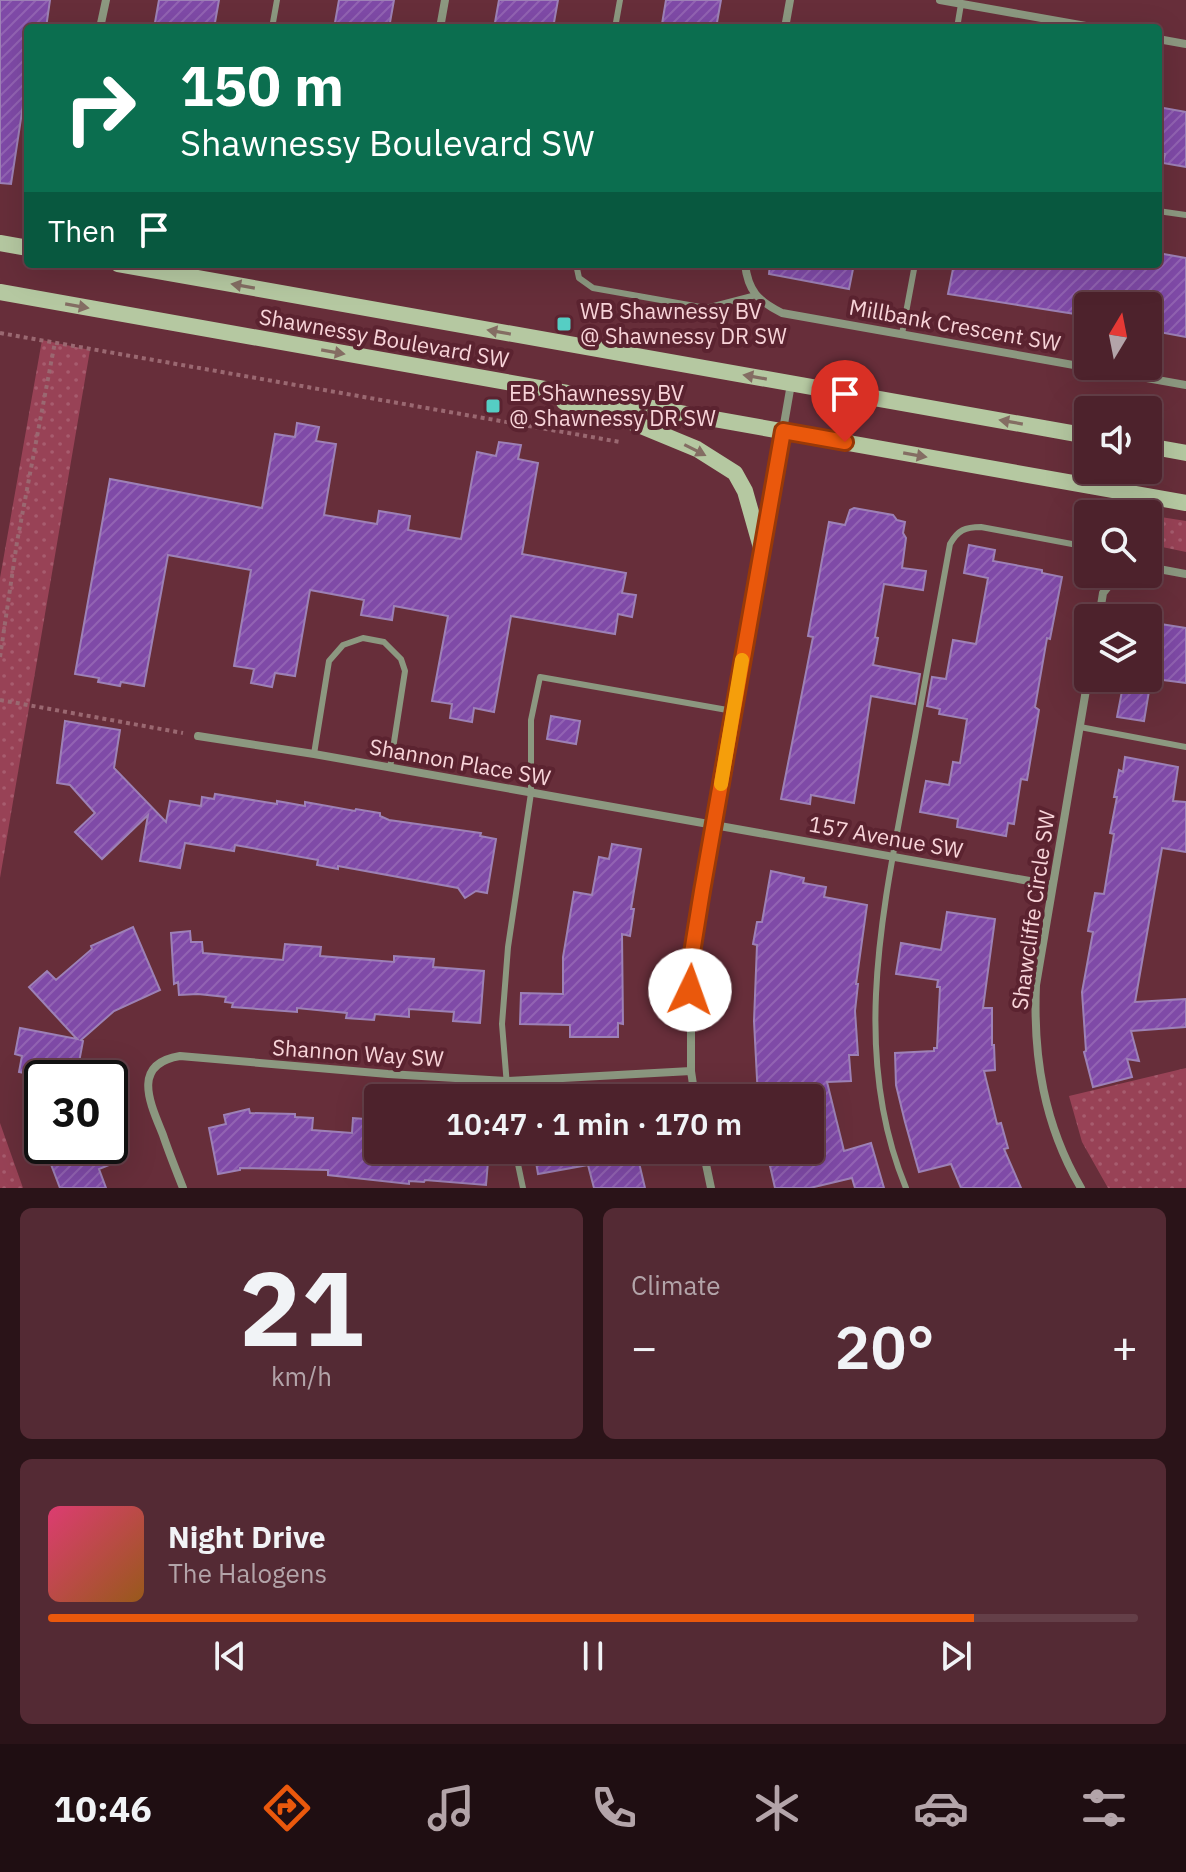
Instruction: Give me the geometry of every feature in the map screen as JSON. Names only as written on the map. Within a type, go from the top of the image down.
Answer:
[{"type":"main road","points":[[0,243],[24,247]]},
{"type":"main road","name":"Shawnessy Boulevard SW","points":[[140,268],[1074,434]]},
{"type":"main road","name":"Shawnessy Boulevard SW","points":[[0,292],[1186,503]]},
{"type":"main road","points":[[489,380],[634,423],[697,449],[735,473],[745,491],[762,551]]},
{"type":"main road","points":[[1162,449],[1186,453]]},
{"type":"street","points":[[101,24],[106,0]]},
{"type":"street","points":[[441,24],[445,0]]},
{"type":"street","points":[[786,24],[790,0]]},
{"type":"street","points":[[940,0],[1074,24]]},
{"type":"street","points":[[1162,40],[1186,44]]},
{"type":"street","points":[[745,268],[747,282],[756,295]]},
{"type":"street","name":"Millbank Crescent SW","points":[[756,295],[765,305],[782,313],[1186,385]]},
{"type":"street","points":[[693,1084],[691,959],[791,384]]},
{"type":"street","points":[[1162,570],[1186,574]]},
{"type":"street","name":"Shawcliffe Circle SW","points":[[1081,1188],[1052,1129],[1035,1041],[1036,985],[1086,692]]},
{"type":"street","name":"Shannon Place SW","points":[[198,736],[714,825]]},
{"type":"street","name":"157 Avenue SW","points":[[714,825],[1052,885]]},
{"type":"street","name":"Shannon Way SW","points":[[183,1188],[147,1092],[150,1075],[156,1067],[171,1058],[180,1056],[506,1081],[691,1071]]},
{"type":"street","points":[[706,1164],[711,1188]]},
{"type":"lane","points":[[273,24],[277,0]]},
{"type":"lane","points":[[616,24],[620,0]]},
{"type":"lane","points":[[958,24],[961,4]]},
{"type":"lane","points":[[1162,212],[1186,215]]},
{"type":"lane","points":[[577,268],[579,278],[593,288],[706,308],[756,295]]},
{"type":"lane","points":[[902,334],[914,268]]},
{"type":"lane","points":[[906,1188],[886,1126],[874,1043],[878,959],[893,856],[950,544],[956,534],[967,527],[981,527],[1074,544]]},
{"type":"lane","points":[[314,754],[329,661],[335,652],[352,640],[373,638],[394,650],[405,671],[390,768]]},
{"type":"lane","points":[[506,1084],[502,1024],[508,947],[531,793],[531,720],[540,677],[733,711]]},
{"type":"lane","points":[[1080,727],[1186,747]]},
{"type":"lane","points":[[518,1164],[523,1188]]},
{"type":"path","points":[[0,333],[623,443]]},
{"type":"path","points":[[0,657],[17,542],[55,342]]},
{"type":"path","points":[[0,700],[198,736]]},
{"type":"shaded area","points":[[42,340],[90,350],[0,878],[0,578]]},
{"type":"shaded area","points":[[1162,517],[1186,521],[1186,552],[1162,547]]},
{"type":"shaded area","points":[[1186,1068],[1186,1188],[1108,1188],[1082,1142],[1069,1096]]},
{"type":"shaded area","points":[[0,1123],[23,1188],[0,1188]]},
{"type":"building","points":[[0,0],[50,0],[47,24],[24,24],[24,99],[11,184],[0,183]]},
{"type":"building","points":[[159,0],[219,0],[215,24],[155,24]]},
{"type":"building","points":[[339,0],[394,0],[390,24],[335,24]]},
{"type":"building","points":[[499,0],[558,0],[554,24],[495,24]]},
{"type":"building","points":[[666,0],[721,0],[717,24],[662,24]]},
{"type":"building","points":[[1162,108],[1186,112],[1186,167],[1163,163],[1165,154],[1162,154]]},
{"type":"building","points":[[1162,254],[1186,258],[1186,337],[1162,333],[1162,292],[1074,292],[1074,314],[948,294],[953,268],[1162,268]]},
{"type":"building","points":[[770,268],[853,268],[849,289],[769,274]]},
{"type":"building","points":[[297,423],[319,427],[316,441],[336,444],[324,515],[377,524],[379,511],[410,516],[408,530],[461,539],[477,452],[496,456],[499,442],[521,445],[518,459],[538,463],[522,554],[626,573],[622,593],[636,595],[632,617],[618,614],[615,634],[511,616],[494,712],[474,708],[472,722],[450,718],[452,704],[432,701],[448,616],[394,606],[392,620],[361,615],[364,600],[310,590],[295,676],[275,673],[272,687],[251,683],[254,669],[234,666],[251,570],[168,555],[144,686],[121,682],[120,686],[75,674],[110,479],[262,508],[275,434],[295,437]]},
{"type":"building","points":[[854,508],[893,515],[905,522],[902,568],[926,571],[923,590],[884,584],[875,637],[878,638],[873,665],[920,674],[915,704],[871,696],[854,803],[811,795],[810,804],[781,799],[813,637],[808,636],[829,522],[845,525],[850,510]]},
{"type":"building","points":[[969,545],[995,550],[993,561],[1062,577],[1035,707],[1039,710],[1027,780],[1021,779],[1014,824],[1008,823],[1006,836],[957,827],[958,819],[920,812],[926,781],[949,785],[953,762],[960,763],[967,719],[939,714],[940,709],[927,706],[932,677],[946,679],[953,640],[976,644],[988,578],[964,573]]},
{"type":"building","points":[[1162,624],[1186,628],[1186,683],[1162,680]]},
{"type":"building","points":[[1122,692],[1149,692],[1144,721],[1117,717]]},
{"type":"building","points":[[551,716],[580,721],[576,744],[547,739]]},
{"type":"building","points":[[65,721],[120,730],[114,768],[166,822],[170,801],[201,806],[202,797],[214,799],[215,794],[277,804],[277,801],[305,806],[305,802],[356,809],[380,813],[389,820],[481,833],[480,836],[496,839],[487,893],[476,891],[465,898],[458,888],[317,865],[318,860],[235,845],[234,851],[185,843],[180,868],[140,861],[148,815],[102,859],[75,832],[95,813],[70,785],[57,783]]},
{"type":"building","points":[[1125,757],[1178,767],[1173,801],[1186,802],[1186,852],[1162,848],[1135,1002],[1186,999],[1186,1027],[1131,1031],[1139,1061],[1127,1059],[1132,1077],[1093,1087],[1084,1052],[1082,992],[1093,932],[1088,931],[1095,893],[1104,894],[1114,834],[1110,833],[1117,797],[1114,797]]},
{"type":"building","points":[[612,844],[641,849],[630,936],[622,934],[623,1024],[618,1023],[618,1037],[570,1037],[570,1025],[520,1024],[521,993],[563,994],[563,957],[574,892],[592,895],[599,857],[609,859]]},
{"type":"building","points":[[771,871],[804,878],[803,883],[826,887],[824,897],[867,905],[856,984],[858,1055],[849,1055],[851,1081],[827,1082],[844,1151],[871,1143],[884,1188],[855,1188],[852,1178],[810,1188],[775,1188],[770,1166],[824,1164],[824,1084],[757,1084],[754,1021],[757,945],[753,944],[757,922],[762,922]]},
{"type":"building","points":[[947,912],[995,919],[983,1008],[992,1008],[995,1070],[984,1071],[997,1124],[1001,1123],[1008,1148],[1004,1149],[1021,1188],[961,1188],[951,1164],[919,1172],[905,1122],[896,1085],[895,1053],[934,1051],[937,1048],[940,987],[937,987],[938,980],[896,974],[901,943],[941,950]]},
{"type":"building","points":[[133,927],[160,990],[114,1011],[81,1040],[79,1060],[24,1060],[24,1073],[19,1072],[22,1056],[15,1054],[20,1028],[77,1039],[29,987],[47,971],[56,980],[92,949],[91,946]]},
{"type":"building","points":[[190,931],[191,942],[202,942],[203,953],[283,960],[285,944],[321,947],[320,956],[394,962],[394,956],[434,959],[433,967],[484,971],[480,1023],[453,1021],[454,1012],[409,1009],[409,1017],[375,1014],[374,1020],[346,1018],[347,1013],[297,1008],[297,1012],[232,1007],[233,1003],[225,1002],[226,997],[179,995],[178,982],[174,984],[171,933]]},
{"type":"building","points":[[249,1109],[250,1113],[295,1114],[295,1117],[313,1118],[312,1130],[352,1133],[353,1118],[364,1119],[364,1164],[488,1164],[486,1185],[425,1180],[409,1181],[409,1184],[328,1175],[328,1170],[240,1168],[218,1174],[209,1128],[226,1124],[224,1115]]},
{"type":"building","points":[[51,1164],[112,1164],[99,1169],[106,1188],[60,1188]]},
{"type":"building","points":[[536,1164],[639,1164],[645,1188],[594,1188],[588,1165],[538,1174]]},
{"type":"slow traffic","points":[[721,784],[742,660]]},
{"type":"place","name":"WB Shawnessy BV @ Shawnessy DR SW","points":[[564,324]]},
{"type":"place","name":"EB Shawnessy BV @ Shawnessy DR SW","points":[[493,406]]},
{"type":"route","points":[[690,990],[691,959],[702,891],[783,431],[845,442]]}]
